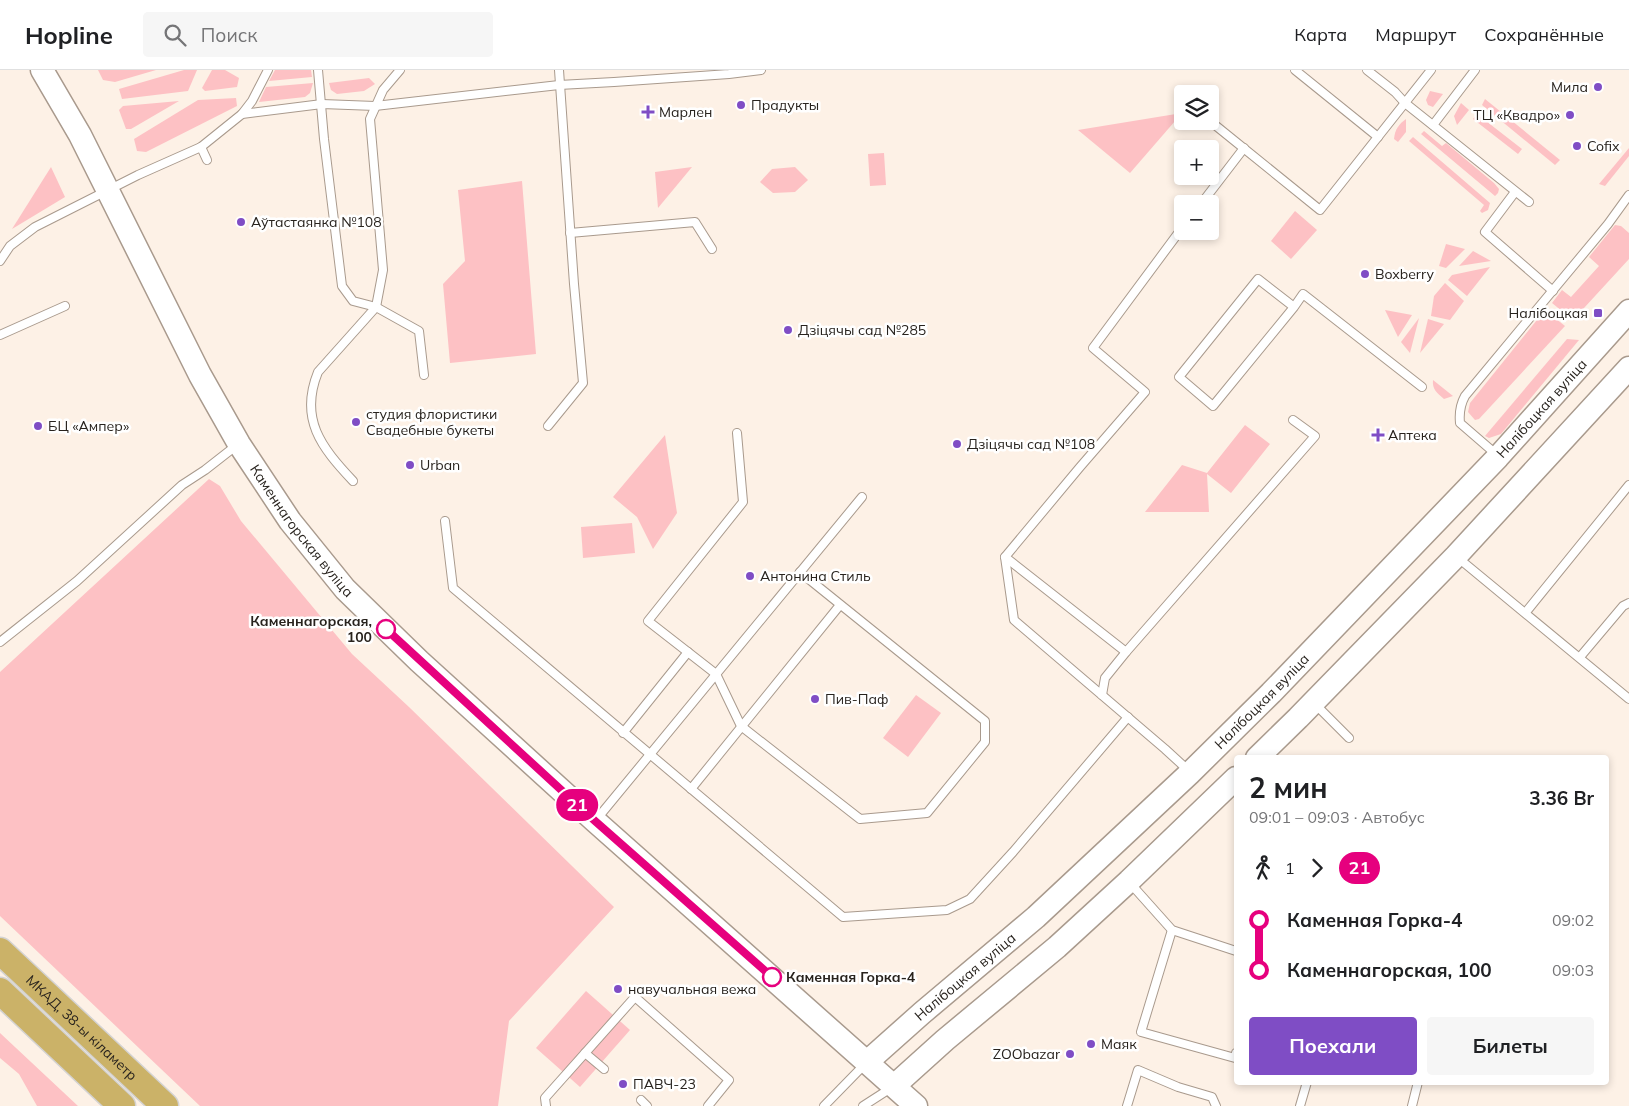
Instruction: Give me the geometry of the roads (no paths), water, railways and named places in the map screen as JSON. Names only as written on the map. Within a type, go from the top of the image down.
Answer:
[{"type":"highway","name":"МКАД, 38-ы кіламетр","points":[[0,951],[165,1106]]},
{"type":"highway","points":[[0,991],[122,1106]]},
{"type":"main road","name":"Каменнагорская вуліца","points":[[42,70],[70,115],[200,374],[239,444],[290,521],[345,589],[419,661],[595,821],[916,1106]]},
{"type":"main road","name":"Налібоцкая вуліца","points":[[867,1062],[1036,917],[1271,693],[1498,457],[1629,311]]},
{"type":"main road","points":[[1260,755],[1456,556],[1629,368]]},
{"type":"main road","points":[[894,1086],[945,1040],[1057,947],[1234,780]]},
{"type":"lane","points":[[0,261],[10,246],[35,227],[108,190],[201,147],[242,114],[252,101],[268,70]]},
{"type":"lane","points":[[318,70],[324,140],[342,286],[353,301],[376,307],[419,331],[424,375]]},
{"type":"lane","points":[[353,481],[340,467],[317,434],[310,412],[310,401],[313,384],[318,372],[376,307],[383,270],[370,120],[383,90],[400,70]]},
{"type":"lane","points":[[548,426],[583,383],[559,70]]},
{"type":"lane","points":[[242,114],[322,104],[375,106],[559,84],[614,82],[761,70]]},
{"type":"lane","points":[[1295,70],[1378,137]]},
{"type":"lane","points":[[1367,70],[1395,92],[1405,103],[1529,202]]},
{"type":"lane","points":[[1219,128],[1320,210],[1430,70]]},
{"type":"lane","points":[[1433,125],[1475,70]]},
{"type":"lane","points":[[201,147],[206,160]]},
{"type":"lane","points":[[1208,195],[1244,148]]},
{"type":"lane","points":[[1515,192],[1484,232],[1553,291]]},
{"type":"lane","points":[[1498,457],[1460,423],[1459,413],[1462,403],[1608,224],[1629,195]]},
{"type":"lane","points":[[570,233],[695,222],[712,249]]},
{"type":"lane","points":[[1174,239],[1093,348],[1145,392],[1005,557],[1014,620],[1190,772]]},
{"type":"lane","points":[[1294,307],[1258,278],[1179,377],[1212,406],[1294,307],[1303,294],[1422,387]]},
{"type":"lane","points":[[0,335],[65,306]]},
{"type":"lane","points":[[1102,696],[1105,678],[1126,652],[1315,436],[1293,420]]},
{"type":"lane","points":[[738,433],[743,502],[648,621],[716,674],[740,726],[860,819],[927,813],[985,742],[985,721],[800,572]]},
{"type":"lane","points":[[0,642],[77,580],[182,485],[239,444]]},
{"type":"lane","points":[[1526,612],[1629,485]]},
{"type":"lane","points":[[595,821],[862,497]]},
{"type":"lane","points":[[445,521],[453,588],[843,918],[947,910],[970,899],[1013,852],[1128,717]]},
{"type":"lane","points":[[1456,556],[1629,699]]},
{"type":"lane","points":[[1005,557],[1126,652]]},
{"type":"lane","points":[[1580,657],[1623,606],[1629,603]]},
{"type":"lane","points":[[691,789],[740,726],[840,605]]},
{"type":"lane","points":[[623,733],[688,652]]},
{"type":"lane","points":[[1313,701],[1349,738]]},
{"type":"lane","points":[[1129,881],[1172,930],[1234,950]]},
{"type":"lane","points":[[1172,930],[1141,1032],[1234,1058]]},
{"type":"lane","points":[[546,1106],[545,1098],[635,997],[730,1080],[708,1106]]},
{"type":"lane","points":[[585,1053],[604,1069]]},
{"type":"lane","points":[[824,1106],[867,1062]]},
{"type":"lane","points":[[1127,1106],[1138,1070],[1178,1087],[1212,1097],[1216,1106]]},
{"type":"lane","points":[[1300,1106],[1306,1085]]},
{"type":"lane","points":[[1412,1106],[1417,1085]]},
{"type":"lane","points":[[863,1106],[894,1086]]},
{"type":"place","name":"Мила","points":[[1598,87]]},
{"type":"place","name":"Прадукты","points":[[741,105]]},
{"type":"place","name":"Марлен","points":[[648,112]]},
{"type":"place","name":"ТЦ «Квадро»","points":[[1570,115]]},
{"type":"place","name":"Cofix","points":[[1577,146]]},
{"type":"place","name":"Аўтастаянка №108","points":[[241,222]]},
{"type":"place","name":"Boxberry","points":[[1365,274]]},
{"type":"place","name":"Налібоцкая","points":[[1598,313]]},
{"type":"place","name":"Дзіцячы сад №285","points":[[788,330]]},
{"type":"place","name":"студия флористики Свадебные букеты","points":[[356,422]]},
{"type":"place","name":"БЦ «Ампер»","points":[[38,426]]},
{"type":"place","name":"Аптека","points":[[1378,435]]},
{"type":"place","name":"Дзіцячы сад №108","points":[[957,444]]},
{"type":"place","name":"Urban","points":[[410,465]]},
{"type":"place","name":"Антонина Стиль","points":[[750,576]]},
{"type":"place","name":"Каменнагорская, 100","points":[[386,629]]},
{"type":"place","name":"Пив-Паф","points":[[815,699]]},
{"type":"place","name":"Каменная Горка-4","points":[[772,977]]},
{"type":"place","name":"навучальная вежа","points":[[618,989]]},
{"type":"place","name":"Маяк","points":[[1091,1044]]},
{"type":"place","name":"ZOObazar","points":[[1070,1054]]},
{"type":"place","name":"ПАВЧ-23","points":[[623,1084]]}]
